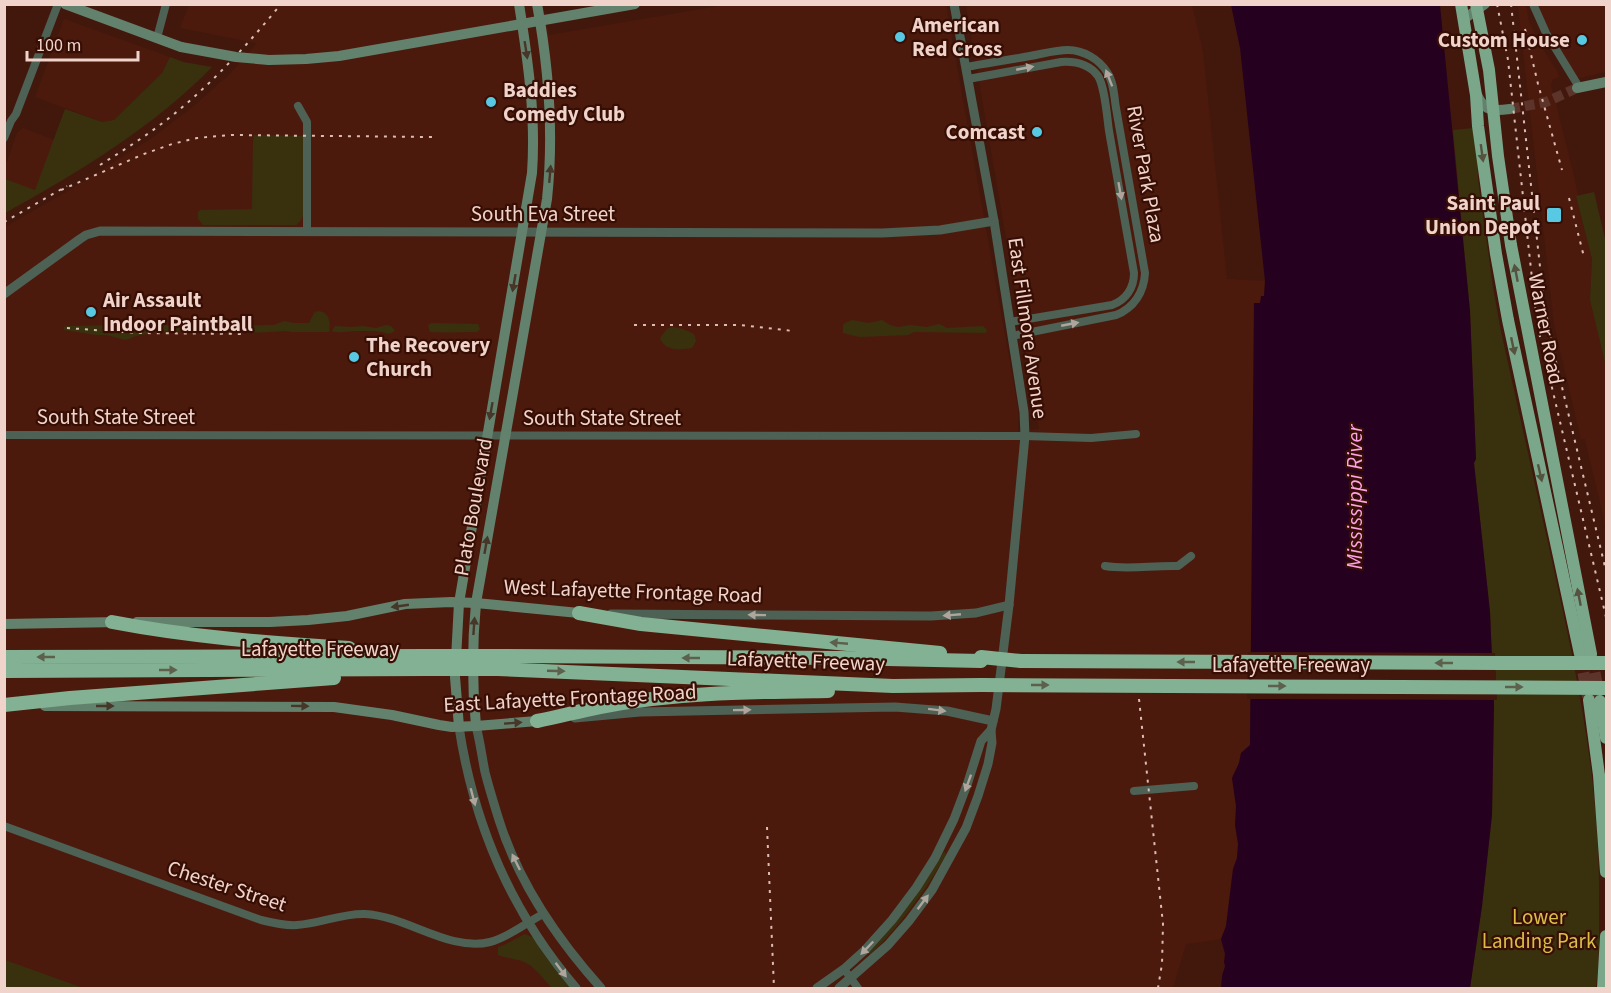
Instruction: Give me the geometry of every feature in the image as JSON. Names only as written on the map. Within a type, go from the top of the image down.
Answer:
[{"type":"highway","name":"Warner Road","points":[[1461,4],[1508,320],[1585,654],[1511,245],[1480,6]]},
{"type":"highway","points":[[579,613],[641,624],[981,659]]},
{"type":"highway","points":[[112,622],[166,632],[243,641],[364,649],[424,663]]},
{"type":"highway","name":"Lafayette Freeway","points":[[4,657],[424,663],[829,658],[1606,663]]},
{"type":"highway","points":[[4,705],[333,678],[424,663]]},
{"type":"highway","name":"Lafayette Freeway","points":[[4,671],[424,663]]},
{"type":"highway","name":"Lafayette Freeway","points":[[498,663],[893,686],[981,685],[1598,696]]},
{"type":"highway","points":[[537,722],[600,706],[682,696],[840,691],[893,686]]},
{"type":"highway","points":[[1598,696],[1606,738]]},
{"type":"highway","points":[[1598,696],[1600,785],[1606,872]]},
{"type":"highway","points":[[1603,988],[1606,936]]},
{"type":"main road","points":[[65,4],[181,47],[236,57],[269,60],[339,56],[635,4]]},
{"type":"main road","name":"Plato Boulevard","points":[[459,727],[455,677],[459,603],[530,193],[534,151],[532,93],[519,4]]},
{"type":"main road","name":"Plato Boulevard","points":[[476,726],[472,662],[476,603],[547,199],[551,146],[550,99],[537,4]]},
{"type":"main road","points":[[1464,19],[1480,6]]},
{"type":"main road","points":[[1578,87],[1606,82]]},
{"type":"main road","points":[[1476,95],[1481,104],[1493,110],[1510,109]]},
{"type":"main road","name":"West Lafayette Frontage Road","points":[[4,624],[308,620],[405,604],[476,603],[579,613]]},
{"type":"main road","name":"East Lafayette Frontage Road","points":[[4,705],[334,706],[459,727],[537,722]]},
{"type":"street","points":[[4,138],[8,121],[16,114],[58,4]]},
{"type":"street","points":[[157,38],[166,4]]},
{"type":"street","name":"East Fillmore Avenue","points":[[839,988],[888,945],[909,921],[932,890],[966,828],[988,764],[1009,604],[1025,436],[1024,412],[994,221],[954,4]]},
{"type":"street","points":[[1533,4],[1546,33],[1578,87]]},
{"type":"street","name":"River Park Plaza","points":[[966,67],[1060,51],[1076,51],[1087,54],[1105,68],[1112,82],[1145,273],[1141,291],[1124,312],[1012,336]]},
{"type":"street","name":"River Park Plaza","points":[[968,79],[1061,62],[1083,64],[1100,79],[1106,110],[1134,273],[1132,287],[1123,299],[1112,305],[1010,322]]},
{"type":"street","points":[[298,106],[307,122],[307,231]]},
{"type":"street","name":"South Eva Street","points":[[4,294],[92,232],[882,233],[940,230],[994,221]]},
{"type":"street","name":"South State Street","points":[[4,435],[1025,436],[1091,438],[1136,434]]},
{"type":"street","points":[[1105,566],[1121,569],[1160,565],[1178,566],[1191,556]]},
{"type":"street","name":"West Lafayette Frontage Road","points":[[579,613],[931,616],[976,613],[1009,604]]},
{"type":"street","name":"East Lafayette Frontage Road","points":[[537,722],[640,712],[895,707],[946,711],[992,726]]},
{"type":"street","name":"Plato Boulevard","points":[[476,726],[485,772],[503,833],[533,897],[577,962],[601,988]]},
{"type":"street","name":"East Fillmore Avenue","points":[[817,988],[866,950],[916,888],[935,858],[954,819],[981,741],[992,726]]},
{"type":"street","name":"Plato Boulevard","points":[[459,727],[473,800],[504,879],[547,951],[576,988]]},
{"type":"street","points":[[1134,792],[1194,786]]},
{"type":"street","name":"Chester Street","points":[[4,826],[274,924],[296,926],[353,914],[372,915],[395,919],[456,941],[473,944],[491,942],[543,914]]},
{"type":"street","points":[[844,969],[858,988]]},
{"type":"shaded area","points":[[189,5],[543,5],[549,35],[725,5],[946,5],[1018,408],[1018,431],[1039,429],[966,5],[1192,5],[1203,52],[1227,279],[1265,281],[1264,296],[1260,303],[1254,304],[1250,745],[1241,753],[1232,778],[1236,806],[1237,858],[1233,869],[1226,926],[1221,939],[1186,944],[1173,988],[13,988],[5,986],[5,227],[68,191],[155,136],[231,73],[257,43],[180,28]]},
{"type":"shaded area","points":[[1518,5],[1526,5],[1529,22],[1559,77],[1553,79],[1551,85],[1592,259],[1590,300],[1606,367],[1606,528],[1585,439],[1581,439],[1554,324]]},
{"type":"shaded area","name":"Custom House","points":[[1536,5],[1606,5],[1606,72],[1577,77]]},
{"type":"shaded area","points":[[64,19],[170,57],[162,73],[114,120],[102,122],[35,97]]},
{"type":"shaded area","points":[[23,128],[54,140],[35,191],[5,179],[4,161],[7,162],[17,133]]},
{"type":"green space","points":[[170,57],[183,62],[212,67],[166,109],[114,148],[5,213],[5,179],[35,190],[65,109],[102,122],[114,120],[162,73]]},
{"type":"green space","name":"Lower Landing Park","points":[[1473,128],[1478,180],[1500,327],[1560,599],[1585,726],[1598,855],[1599,943],[1596,988],[1470,988],[1492,815],[1494,705],[1490,612],[1474,463],[1476,459],[1470,311],[1453,130]]},
{"type":"green space","points":[[254,135],[303,136],[303,216],[301,220],[296,225],[203,225],[198,219],[198,212],[201,210],[252,209]]},
{"type":"green space","points":[[1594,192],[1606,243],[1606,367],[1590,300],[1592,259],[1576,196]]},
{"type":"green space","points":[[318,311],[325,313],[328,318],[329,332],[160,331],[126,340],[64,330],[66,326],[153,323],[197,326],[210,319],[230,321],[241,326],[274,325],[284,321],[309,323],[314,313]]},
{"type":"green space","points":[[852,320],[869,323],[882,320],[898,327],[910,325],[927,327],[939,324],[947,328],[983,326],[987,330],[986,333],[914,332],[908,335],[859,337],[843,333],[843,325]]},
{"type":"green space","points":[[432,323],[478,324],[480,329],[477,332],[430,332],[428,325]]},
{"type":"green space","points":[[335,326],[376,328],[391,326],[395,331],[389,334],[372,331],[332,331]]},
{"type":"green space","points":[[672,327],[694,334],[696,341],[692,348],[673,349],[662,342],[660,338],[667,329]]},
{"type":"green space","points":[[945,852],[946,855],[912,907],[882,943],[871,954],[868,954],[927,880]]},
{"type":"green space","points":[[525,934],[534,938],[572,988],[552,988],[535,969],[526,963],[498,955],[498,947]]},
{"type":"green space","points":[[5,960],[83,988],[5,988]]},
{"type":"water","name":"Mississippi River","points":[[1231,5],[1440,5],[1470,311],[1476,459],[1474,463],[1490,612],[1494,705],[1492,815],[1470,988],[1221,988],[1225,954],[1221,939],[1226,926],[1238,844],[1232,778],[1241,753],[1250,745],[1254,303],[1260,303],[1261,296],[1264,296],[1265,281],[1240,48]]},
{"type":"pier","points":[[1248,652],[1495,653],[1497,700],[1247,699]]},
{"type":"tunnel","points":[[1510,109],[1546,102],[1577,88]]},
{"type":"tunnel","points":[[1580,655],[1588,697]]},
{"type":"tunnel","points":[[1591,655],[1599,696]]},
{"type":"railway","points":[[100,165],[170,118],[193,98],[232,60],[281,4]]},
{"type":"railway","points":[[1497,4],[1508,60],[1537,324],[1606,617]]},
{"type":"railway","points":[[1511,4],[1544,303],[1606,571]]},
{"type":"railway","points":[[1525,29],[1562,170]]},
{"type":"railway","points":[[61,190],[144,154],[197,138],[231,135],[432,137]]},
{"type":"railway","points":[[4,222],[67,186]]},
{"type":"railway","points":[[1569,198],[1584,257]]},
{"type":"railway","points":[[634,325],[740,325],[793,331]]},
{"type":"railway","points":[[67,328],[136,333],[246,334]]},
{"type":"railway","points":[[1139,699],[1163,924],[1162,964],[1158,988]]},
{"type":"railway","points":[[767,827],[774,988]]},
{"type":"place","name":"American Red Cross","points":[[900,37]]},
{"type":"place","name":"Custom House","points":[[1582,40]]},
{"type":"place","name":"Baddies Comedy Club","points":[[491,102]]},
{"type":"place","name":"Comcast","points":[[1037,132]]},
{"type":"place","name":"Saint Paul Union Depot","points":[[1554,215]]},
{"type":"place","name":"Air Assault Indoor Paintball","points":[[91,312]]},
{"type":"place","name":"The Recovery Church","points":[[354,357]]}]
